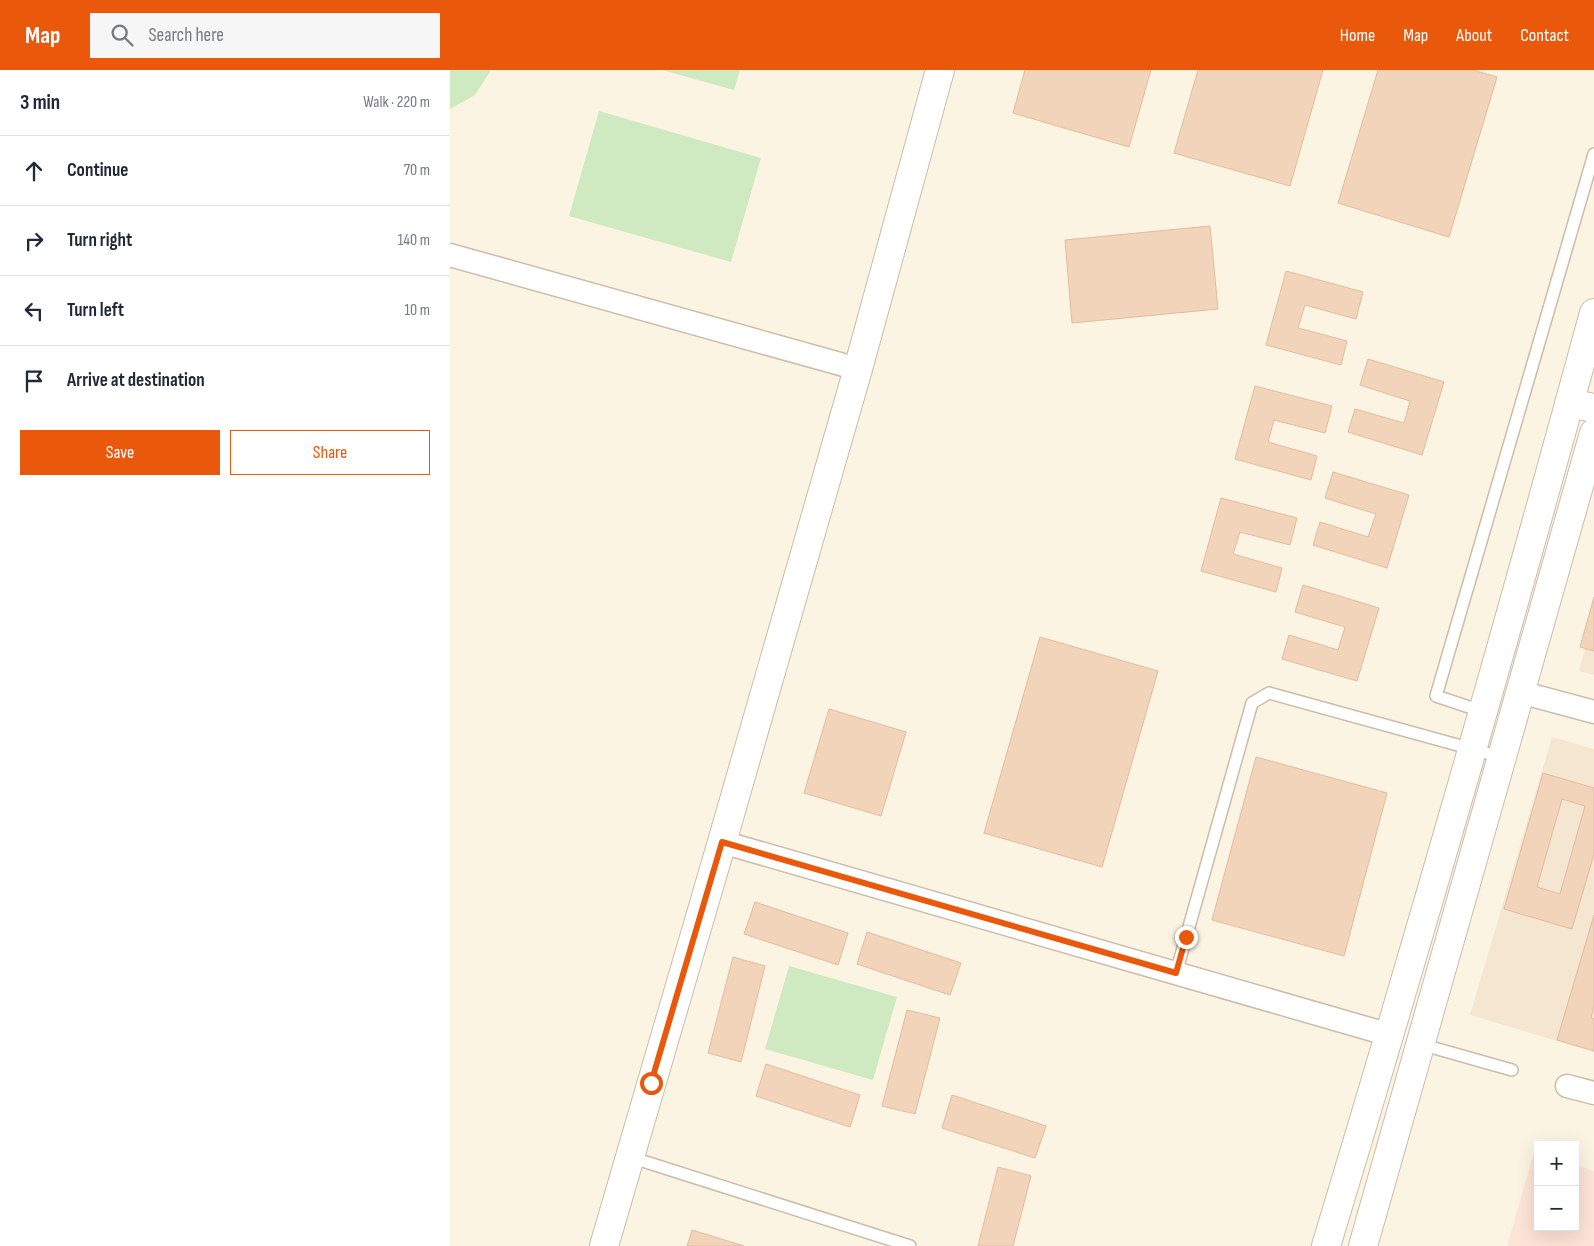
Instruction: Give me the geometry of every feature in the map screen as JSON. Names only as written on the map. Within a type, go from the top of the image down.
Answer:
[{"type":"street","points":[[604,1246],[858,369],[940,70]]},
{"type":"street","points":[[450,255],[858,369]]},
{"type":"street","points":[[1326,1246],[1390,1035],[1472,749],[1582,406],[1594,313]]},
{"type":"street","points":[[1363,1246],[1594,434]]},
{"type":"street","points":[[1520,692],[1594,712]]},
{"type":"street","points":[[722,842],[1390,1035]]},
{"type":"street","points":[[1567,1086],[1594,1093]]},
{"type":"lane","points":[[1484,712],[1436,696],[1594,154]]},
{"type":"lane","points":[[1176,973],[1252,703],[1270,693],[1502,757]]},
{"type":"lane","points":[[1420,1044],[1512,1070]]},
{"type":"lane","points":[[630,1157],[910,1246]]},
{"type":"shaded area","points":[[1594,617],[1594,675],[1579,671]]},
{"type":"shaded area","points":[[1552,737],[1594,749],[1594,1052],[1470,1015]]},
{"type":"shaded area","points":[[1534,1153],[1534,1231],[1579,1231],[1579,1166],[1594,1171],[1594,1246],[1507,1246]]},
{"type":"green space","points":[[450,70],[491,70],[475,95],[450,109]]},
{"type":"green space","points":[[662,70],[740,70],[734,90]]},
{"type":"green space","points":[[599,111],[761,158],[731,262],[569,216]]},
{"type":"green space","points":[[789,966],[897,997],[873,1080],[765,1049]]},
{"type":"building","points":[[1025,70],[1151,70],[1129,147],[1013,113]]},
{"type":"building","points":[[1198,70],[1323,70],[1290,186],[1174,153]]},
{"type":"building","points":[[1378,70],[1473,70],[1497,77],[1449,237],[1338,203]]},
{"type":"building","points":[[1210,226],[1218,309],[1072,323],[1065,240]]},
{"type":"building","points":[[1286,271],[1363,292],[1356,319],[1305,305],[1298,328],[1347,341],[1341,365],[1266,345]]},
{"type":"building","points":[[1368,359],[1444,382],[1422,455],[1348,432],[1355,409],[1404,423],[1410,401],[1360,385]]},
{"type":"building","points":[[1255,386],[1332,406],[1325,433],[1274,420],[1268,442],[1317,456],[1311,480],[1235,459]]},
{"type":"building","points":[[1333,472],[1409,495],[1387,568],[1313,545],[1320,522],[1368,537],[1376,514],[1325,498]]},
{"type":"building","points":[[1221,498],[1297,518],[1290,545],[1240,532],[1233,554],[1282,568],[1276,592],[1201,571]]},
{"type":"building","points":[[1303,585],[1379,608],[1357,681],[1282,659],[1289,635],[1338,650],[1345,627],[1295,612]]},
{"type":"building","points":[[1594,597],[1594,651],[1580,647]]},
{"type":"building","points":[[1040,637],[1158,671],[1102,867],[984,833]]},
{"type":"building","points":[[829,709],[906,732],[881,816],[804,793]]},
{"type":"building","points":[[1256,757],[1387,793],[1344,956],[1212,920]]},
{"type":"building","points":[[1543,773],[1594,788],[1594,854],[1572,929],[1504,909]],"holes":[[[1562,799],[1585,806],[1560,894],[1537,887]]]},
{"type":"building","points":[[755,902],[848,933],[838,965],[744,934]]},
{"type":"building","points":[[1594,915],[1594,1006],[1591,1018],[1594,1019],[1594,1051],[1557,1040]]},
{"type":"building","points":[[867,932],[961,963],[950,995],[857,964]]},
{"type":"building","points":[[733,957],[765,966],[741,1062],[708,1053]]},
{"type":"building","points":[[907,1010],[940,1018],[915,1114],[882,1106]]},
{"type":"building","points":[[766,1064],[860,1095],[850,1127],[756,1096]]},
{"type":"building","points":[[952,1095],[1046,1126],[1035,1158],[942,1128]]},
{"type":"building","points":[[998,1167],[1031,1176],[1013,1246],[978,1246]]},
{"type":"building","points":[[692,1230],[744,1246],[687,1246]]},
{"type":"route","points":[[651,1083],[722,842],[1176,973],[1186,937]]}]
